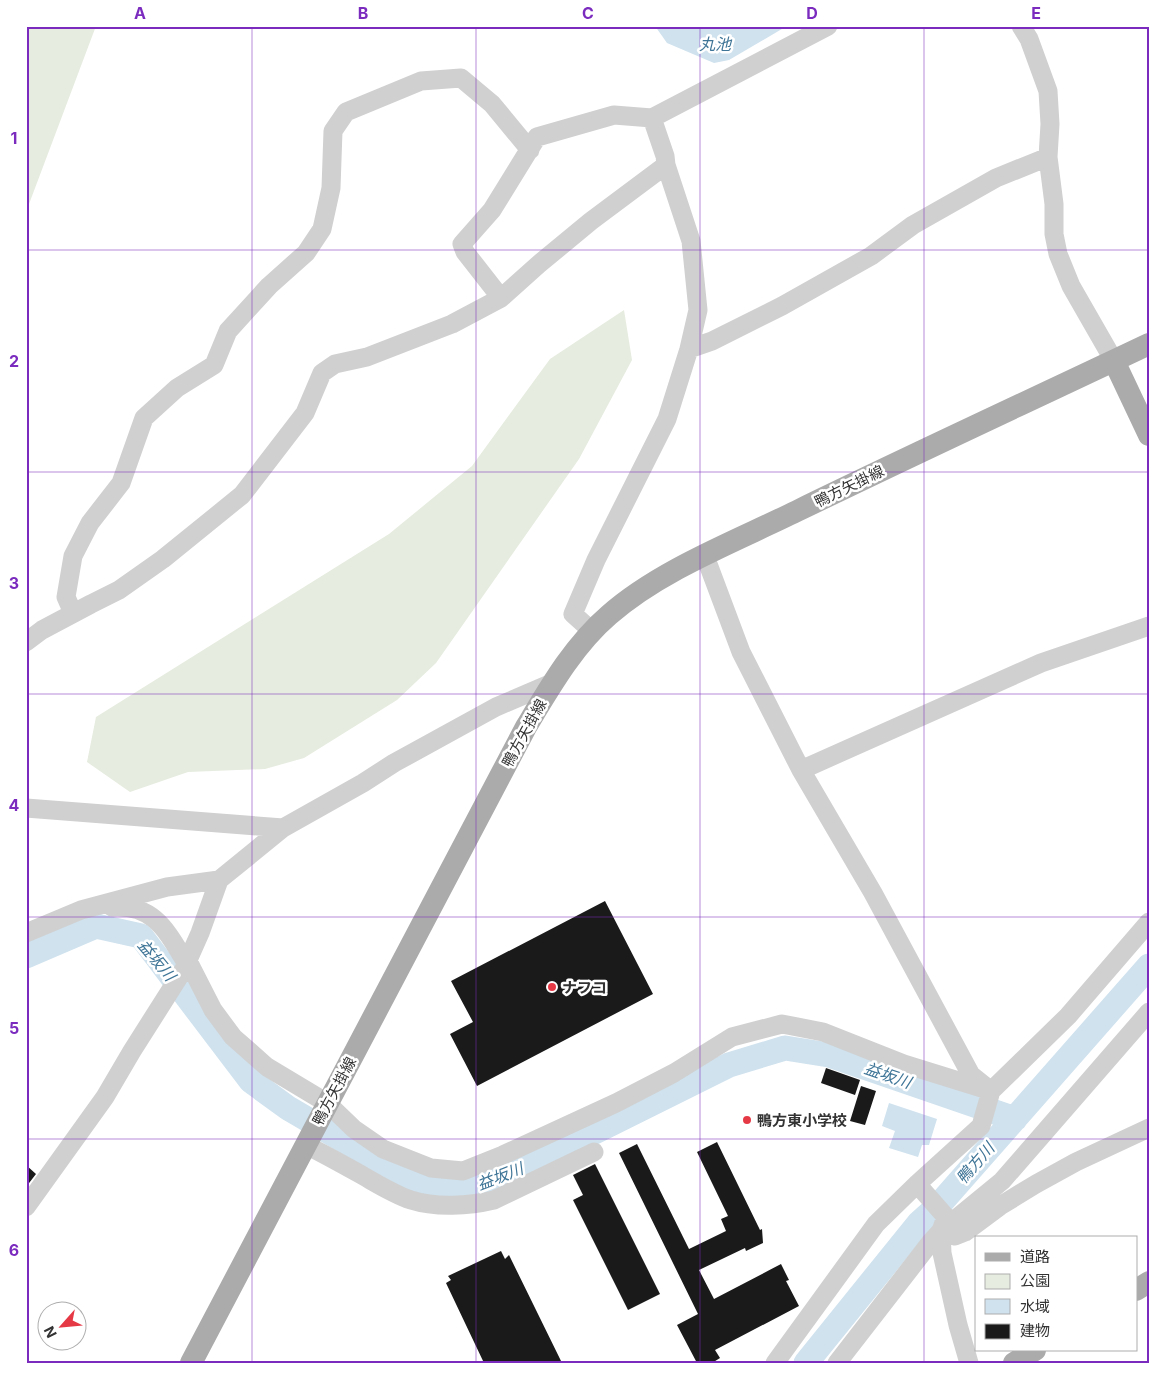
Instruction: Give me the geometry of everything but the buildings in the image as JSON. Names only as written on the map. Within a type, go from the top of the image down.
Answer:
[{"type":"main road","name":"鴨方矢掛線","points":[[191,1363],[526,727],[552,682],[578,647],[609,615],[644,590],[705,556],[906,458],[1149,344]]},
{"type":"main road","points":[[1114,361],[1149,435]]},
{"type":"main road","points":[[1138,1289],[1149,1282]]},
{"type":"main road","points":[[1014,1363],[1032,1352]]},
{"type":"street","points":[[501,298],[465,252],[462,244],[492,210],[538,137],[614,115],[652,118],[828,26]]},
{"type":"street","points":[[1021,26],[1030,39],[1048,91],[1050,124],[1048,157],[1054,204],[1054,234],[1058,254],[1071,286],[1114,361]]},
{"type":"street","points":[[73,613],[66,597],[73,556],[90,523],[121,483],[144,418],[177,388],[214,366],[228,331],[269,286],[306,253],[322,229],[331,188],[333,131],[346,112],[421,80],[461,78],[492,104],[530,150]]},
{"type":"street","points":[[593,632],[573,614],[596,560],[667,419],[689,349],[698,310],[691,241],[666,165],[666,156],[652,118]]},
{"type":"street","points":[[689,349],[712,341],[782,306],[863,261],[913,225],[996,178],[1048,157]]},
{"type":"street","points":[[26,642],[42,630],[126,585],[163,559],[242,495],[305,412],[322,373],[335,364],[367,357],[443,328],[501,298],[591,221],[666,165]]},
{"type":"street","points":[[705,556],[741,652],[801,770],[873,893],[971,1076],[991,1092]]},
{"type":"street","points":[[801,770],[1041,664],[1149,626]]},
{"type":"street","points":[[26,1208],[105,1097],[187,965],[219,880],[283,828],[363,783],[394,762],[496,707],[552,682]]},
{"type":"street","points":[[26,808],[283,828]]},
{"type":"street","points":[[26,933],[81,910],[167,887],[219,880]]},
{"type":"street","points":[[81,910],[126,906],[145,912],[162,924],[214,1010],[233,1037],[267,1067],[326,1106],[354,1129],[383,1148],[431,1168],[463,1171],[616,1103],[674,1073],[732,1037],[782,1024],[823,1032],[904,1064],[991,1092]]},
{"type":"street","points":[[775,1363],[876,1224],[920,1187],[982,1126],[991,1092],[1068,1016],[1149,922]]},
{"type":"street","points":[[837,1363],[944,1224],[1002,1181],[1149,1012]]},
{"type":"street","points":[[920,1187],[944,1224],[955,1236],[965,1232],[1000,1206],[1036,1184],[1076,1162],[1149,1128]]},
{"type":"street","points":[[308,1139],[389,1191],[412,1200],[451,1206],[494,1200],[594,1152]]},
{"type":"street","points":[[463,1171],[466,1203]]},
{"type":"street","points":[[944,1224],[944,1262],[958,1325],[969,1363]]},
{"type":"green space","points":[[26,26],[96,26],[26,212]]},
{"type":"green space","points":[[624,310],[632,360],[579,459],[436,663],[397,700],[304,758],[265,769],[188,772],[130,792],[87,762],[96,717],[389,534],[472,466],[550,359]]},
{"type":"water","name":"丸池","points":[[655,26],[787,26],[729,60],[714,63],[667,43]]},
{"type":"water","points":[[889,1103],[937,1119],[929,1145],[922,1145],[918,1157],[889,1148],[895,1131],[882,1126]]},
{"type":"waterway","name":"益坂川","points":[[26,956],[96,926],[141,936],[251,1081],[288,1108],[406,1177],[433,1188],[473,1187],[496,1181],[729,1065],[785,1048],[829,1055],[1015,1119]]},
{"type":"waterway","name":"鴨方川","points":[[806,1363],[919,1223],[938,1206],[1149,966]]},
{"type":"place","name":"ナフコ","points":[[552,987]]},
{"type":"place","name":"鴨方東小学校","points":[[747,1120]]}]
